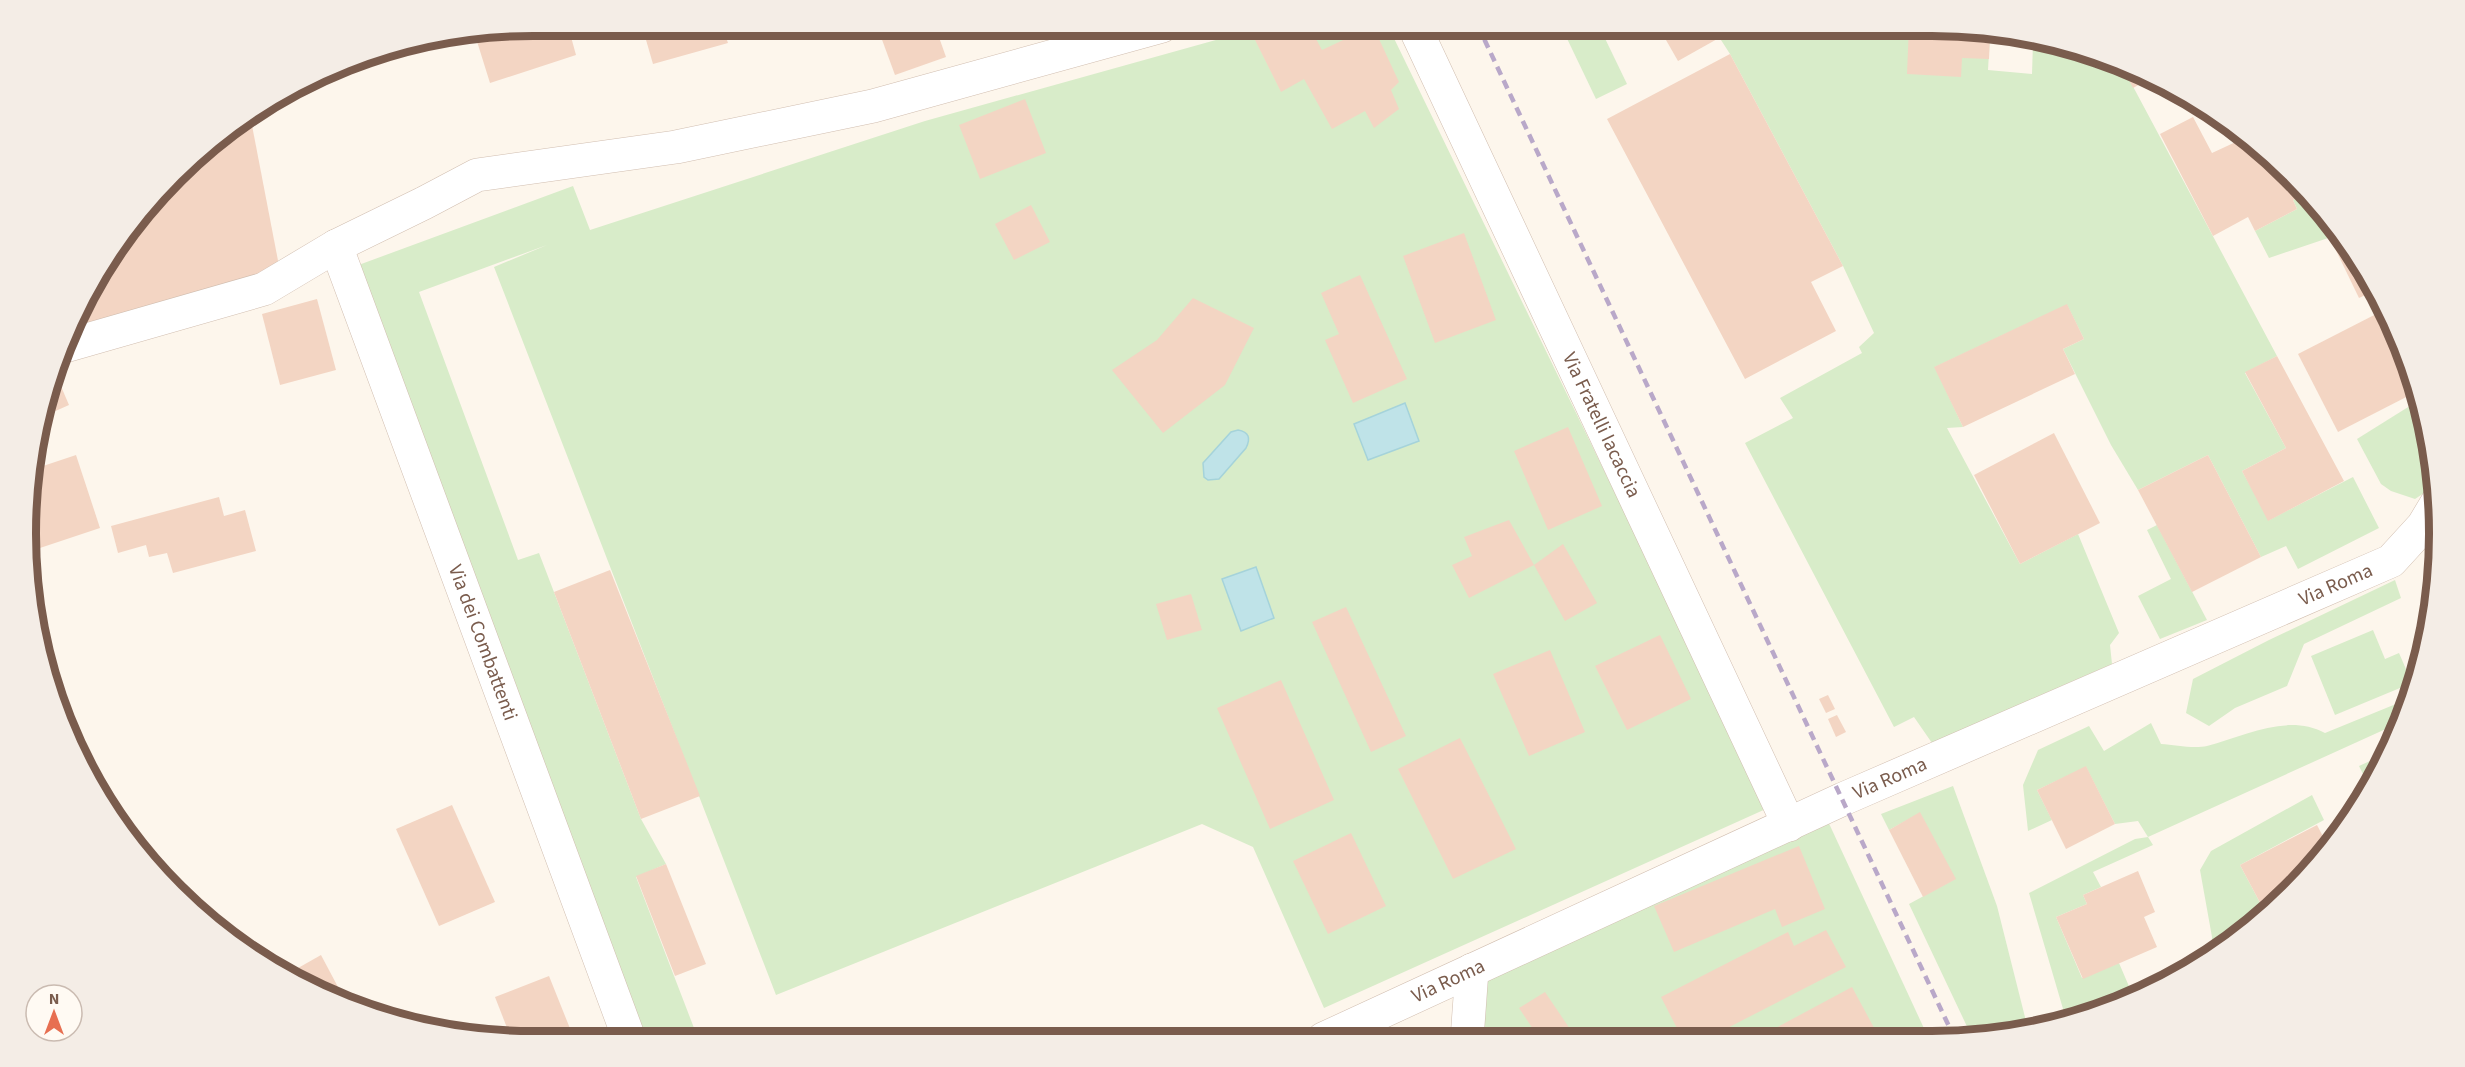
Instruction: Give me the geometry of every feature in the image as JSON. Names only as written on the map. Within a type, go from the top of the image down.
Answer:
[{"type":"street","points":[[74,344],[264,289],[336,246],[424,204],[477,175],[676,147],[873,106],[1126,36]]},
{"type":"street","name":"Via Fratelli Iacaccia","points":[[1419,36],[1789,825]]},
{"type":"street","name":"Via dei Combattenti","points":[[336,246],[626,1031]]},
{"type":"street","name":"Via Roma","points":[[1340,1031],[1789,825],[2391,561],[2429,526]]},
{"type":"street","points":[[1468,1031],[1472,970]]},
{"type":"green space","points":[[1230,36],[1393,36],[1768,808],[1324,1008],[1253,847],[1202,824],[776,995],[494,267],[547,245],[419,292],[518,560],[539,553],[641,819],[666,864],[636,877],[695,1031],[626,1031],[345,270],[573,186],[590,230],[925,121]]},
{"type":"green space","points":[[1566,36],[1604,36],[1627,84],[1596,99]]},
{"type":"green space","points":[[1718,36],[1964,37],[1990,39],[1988,70],[2032,74],[2033,47],[2091,62],[2128,76],[2277,356],[2245,373],[2286,448],[2242,471],[2269,520],[2353,477],[2379,528],[2298,569],[2286,546],[2261,557],[2208,455],[2138,490],[2111,445],[2063,349],[2084,339],[2067,305],[1935,367],[1963,427],[1947,428],[2020,564],[2078,534],[2119,633],[2110,645],[2112,664],[1932,743],[1914,717],[1894,727],[1745,443],[1793,418],[1780,398],[1862,353],[1859,347],[1874,333],[1843,266]]},
{"type":"green space","points":[[2298,197],[2331,237],[2269,258],[2255,231],[2297,209],[2293,200]]},
{"type":"green space","points":[[2412,405],[2427,491],[2415,499],[2391,491],[2381,484],[2357,439]]},
{"type":"green space","points":[[2157,525],[2207,620],[2160,639],[2138,596],[2171,579],[2147,530]]},
{"type":"green space","points":[[2395,580],[2401,598],[2304,644],[2287,686],[2235,708],[2209,726],[2186,713],[2193,679]]},
{"type":"green space","points":[[2373,630],[2385,659],[2399,653],[2408,675],[2405,686],[2335,715],[2311,656]]},
{"type":"green space","points":[[2399,703],[2390,727],[2148,837],[2138,821],[2115,824],[2086,767],[2037,790],[2052,820],[2028,831],[2023,785],[2038,750],[2089,726],[2104,751],[2151,723],[2161,744],[2202,747],[2266,728],[2281,726],[2311,727],[2325,733]]},
{"type":"green space","points":[[2375,759],[2365,777],[2359,766]]},
{"type":"green space","points":[[1953,786],[1997,906],[2026,1022],[1968,1030],[1909,904],[1955,879],[1920,813],[1889,830],[1881,814]]},
{"type":"green space","points":[[2312,795],[2324,820],[2240,865],[2262,906],[2212,944],[2200,870],[2211,851]]},
{"type":"green space","points":[[1826,817],[1925,1031],[1484,1031],[1488,973]]},
{"type":"green space","points":[[2148,837],[2153,845],[2093,872],[2101,887],[2083,895],[2087,904],[2056,917],[2082,978],[2119,963],[2130,989],[2064,1013],[2029,893],[2135,839]]},
{"type":"water","points":[[1405,403],[1419,441],[1368,460],[1354,424]]},
{"type":"water","points":[[1238,430],[1245,432],[1248,436],[1246,448],[1219,479],[1208,480],[1204,477],[1203,463],[1231,432]]},
{"type":"water","points":[[1256,567],[1274,618],[1241,631],[1222,579]]},
{"type":"building","points":[[571,36],[576,55],[490,83],[476,39]]},
{"type":"building","points":[[645,36],[726,36],[728,43],[653,64]]},
{"type":"building","points":[[881,36],[939,36],[946,57],[895,75]]},
{"type":"building","points":[[1253,36],[1314,36],[1322,50],[1352,36],[1378,36],[1399,82],[1391,90],[1399,109],[1374,128],[1365,111],[1332,129],[1304,79],[1281,92]]},
{"type":"building","points":[[1664,36],[1718,36],[1719,38],[1678,61]]},
{"type":"building","points":[[1909,36],[1990,39],[1989,59],[1962,58],[1961,77],[1907,74]]},
{"type":"building","points":[[1730,54],[1843,266],[1811,282],[1836,331],[1745,379],[1607,119]]},
{"type":"building","points":[[341,75],[341,78],[325,82]]},
{"type":"building","points":[[2127,76],[2142,83],[2133,88]]},
{"type":"building","points":[[1025,99],[1046,153],[980,179],[959,125]]},
{"type":"building","points":[[2193,117],[2212,153],[2237,141],[2261,160],[2298,197],[2293,200],[2297,209],[2255,231],[2248,217],[2213,236],[2160,134]]},
{"type":"building","points":[[252,124],[280,271],[80,328],[120,257],[159,205],[205,159]]},
{"type":"building","points":[[1031,205],[1050,242],[1014,260],[995,224]]},
{"type":"building","points":[[1464,233],[1496,320],[1435,343],[1403,256]]},
{"type":"building","points":[[2330,238],[2345,257],[2367,294],[2359,298]]},
{"type":"building","points":[[1360,275],[1407,379],[1353,403],[1325,340],[1339,334],[1321,293]]},
{"type":"building","points":[[1193,298],[1254,328],[1225,385],[1163,433],[1112,370],[1157,340]]},
{"type":"building","points":[[317,299],[336,370],[280,385],[262,314]]},
{"type":"building","points":[[2067,304],[2084,339],[2063,349],[2075,374],[1963,427],[1934,367]]},
{"type":"building","points":[[2378,313],[2409,395],[2338,432],[2298,354]]},
{"type":"building","points":[[2277,356],[2344,481],[2268,521],[2242,471],[2286,448],[2245,372]]},
{"type":"building","points":[[59,383],[69,405],[51,413]]},
{"type":"building","points":[[1568,427],[1602,506],[1548,530],[1514,451]]},
{"type":"building","points":[[2054,433],[2100,523],[2020,564],[1974,475]]},
{"type":"building","points":[[76,455],[100,528],[36,549],[40,467]]},
{"type":"building","points":[[2208,455],[2261,557],[2192,592],[2138,490]]},
{"type":"building","points":[[219,497],[224,516],[245,510],[256,551],[173,573],[167,553],[149,557],[146,545],[118,553],[111,526]]},
{"type":"building","points":[[1509,520],[1534,565],[1469,598],[1452,565],[1472,556],[1464,537]]},
{"type":"building","points":[[1563,544],[1597,603],[1565,621],[1534,565]]},
{"type":"building","points":[[610,570],[700,796],[641,819],[554,592]]},
{"type":"building","points":[[1191,594],[1202,630],[1167,640],[1156,604]]},
{"type":"building","points":[[1346,607],[1406,736],[1371,752],[1312,622]]},
{"type":"building","points":[[1660,635],[1691,699],[1627,730],[1595,666]]},
{"type":"building","points":[[1550,650],[1585,732],[1529,756],[1493,674]]},
{"type":"building","points":[[1281,680],[1334,800],[1270,829],[1217,708]]},
{"type":"building","points":[[1828,695],[1835,709],[1826,713],[1819,699]]},
{"type":"building","points":[[1837,715],[1846,732],[1836,737],[1828,719]]},
{"type":"building","points":[[1460,738],[1516,849],[1453,879],[1398,769]]},
{"type":"building","points":[[2086,766],[2115,824],[2066,849],[2037,790]]},
{"type":"building","points":[[452,805],[495,902],[439,926],[396,829]]},
{"type":"building","points":[[1920,812],[1956,879],[1923,897],[1889,830]]},
{"type":"building","points":[[2317,825],[2324,839],[2306,862],[2262,906],[2240,865]]},
{"type":"building","points":[[1351,833],[1386,906],[1328,934],[1293,861]]},
{"type":"building","points":[[1799,846],[1825,909],[1782,927],[1775,909],[1674,952],[1654,906]]},
{"type":"building","points":[[666,864],[706,964],[675,976],[636,876]]},
{"type":"building","points":[[2138,871],[2155,912],[2144,917],[2157,947],[2083,979],[2056,917],[2087,904],[2083,895]]},
{"type":"building","points":[[1826,930],[1846,967],[1722,1031],[1678,1031],[1661,997],[1788,932],[1794,946]]},
{"type":"building","points":[[321,955],[341,992],[313,980],[295,970]]},
{"type":"building","points":[[549,976],[571,1031],[508,1030],[495,997]]},
{"type":"building","points":[[1852,987],[1876,1031],[1770,1031]]},
{"type":"building","points":[[1545,992],[1570,1029],[1567,1031],[1534,1031],[1519,1008]]},
{"type":"railway","points":[[1483,36],[1951,1030]]}]
